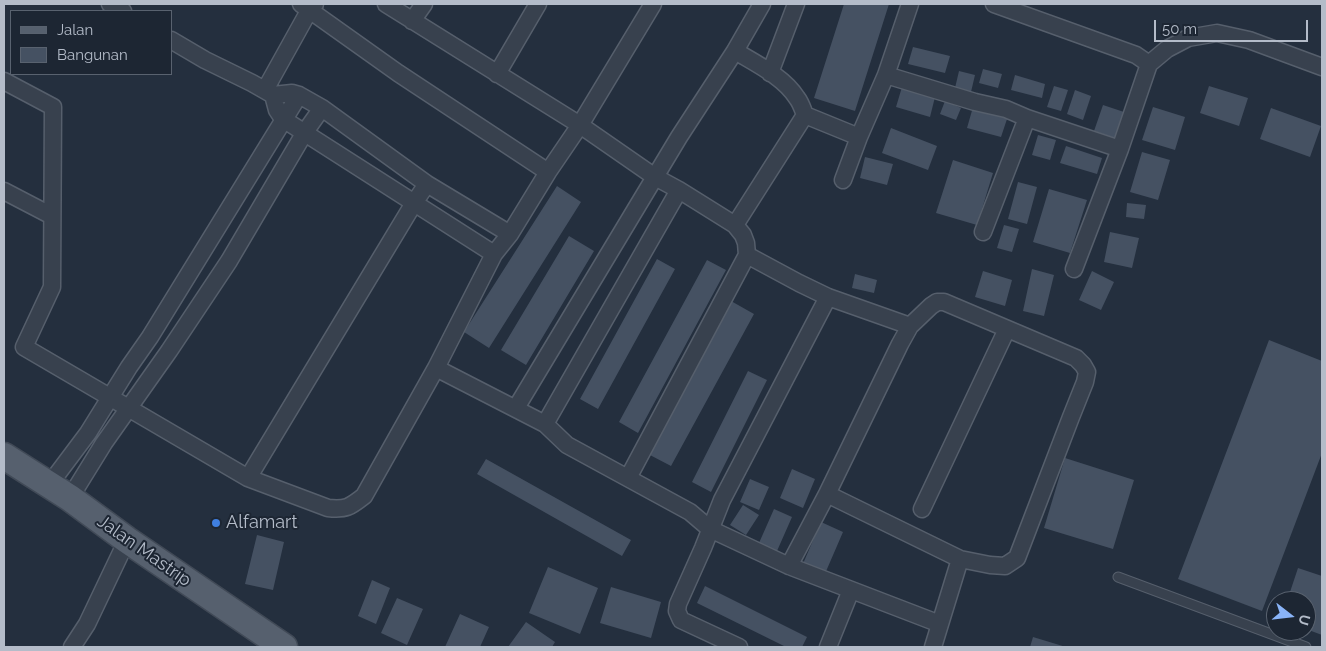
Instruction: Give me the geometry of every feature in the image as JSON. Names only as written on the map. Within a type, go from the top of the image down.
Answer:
[{"type":"main road","name":"Jalan Mastrip","points":[[4,456],[284,647]]},
{"type":"street","points":[[110,4],[121,10]]},
{"type":"street","points":[[386,4],[580,125],[655,177],[680,190],[735,225],[743,235],[747,255],[628,478]]},
{"type":"street","points":[[412,20],[424,4]]},
{"type":"street","points":[[497,74],[538,4]]},
{"type":"street","points":[[4,81],[53,107],[52,287],[24,347],[248,478],[328,508],[341,510],[352,506],[364,496],[436,368],[494,254],[510,234],[548,172],[580,125],[653,4]]},
{"type":"street","points":[[516,408],[679,136],[735,51],[762,4]]},
{"type":"street","points":[[770,72],[796,4]]},
{"type":"street","points":[[843,180],[886,75],[910,4]]},
{"type":"street","points":[[994,4],[1136,55],[1149,64]]},
{"type":"street","points":[[269,92],[309,6],[398,73],[548,172]]},
{"type":"street","points":[[1074,269],[1120,149],[1149,64],[1168,49],[1188,38],[1217,33],[1249,40],[1322,67]]},
{"type":"street","points":[[172,41],[205,60],[269,92],[299,95],[322,108],[427,184],[510,234]]},
{"type":"street","points":[[735,51],[770,72],[790,88],[798,98],[805,116],[859,137]]},
{"type":"street","points":[[886,75],[1006,110],[1120,149]]},
{"type":"street","points":[[269,92],[283,119],[494,254]]},
{"type":"street","points":[[59,492],[93,425],[150,337],[299,95]]},
{"type":"street","points":[[59,492],[104,443],[169,351],[229,261],[305,132],[322,108]]},
{"type":"street","points":[[735,225],[805,116]]},
{"type":"street","points":[[983,232],[1028,118]]},
{"type":"street","points":[[248,478],[427,184]]},
{"type":"street","points":[[545,424],[680,190]]},
{"type":"street","points":[[4,191],[52,216]]},
{"type":"street","points":[[206,247],[229,261]]},
{"type":"street","points":[[747,255],[828,297],[910,326]]},
{"type":"street","points":[[739,647],[681,620],[678,615],[678,604],[722,500],[828,297]]},
{"type":"street","points":[[789,566],[827,494],[900,344],[910,326],[931,306],[937,302],[944,302],[1076,358],[1083,365],[1086,372],[1085,382],[1017,558],[1005,566],[960,559],[827,494]]},
{"type":"street","points":[[922,509],[1007,329]]},
{"type":"street","points":[[150,337],[169,351]]},
{"type":"street","points":[[436,368],[545,424],[567,445],[690,512],[710,529],[789,566],[940,624]]},
{"type":"street","points":[[72,647],[87,624],[127,540]]},
{"type":"street","points":[[932,647],[960,559]]},
{"type":"street","points":[[828,647],[850,590]]},
{"type":"lane","points":[[1118,578],[1306,647]]},
{"type":"building","points":[[844,4],[889,4],[855,111],[814,98]]},
{"type":"building","points":[[913,47],[950,56],[945,73],[908,64]]},
{"type":"building","points":[[983,69],[1002,74],[998,88],[979,83]]},
{"type":"building","points":[[959,71],[975,75],[971,92],[955,88]]},
{"type":"building","points":[[1015,75],[1045,84],[1042,98],[1011,90]]},
{"type":"building","points":[[1054,86],[1068,90],[1061,111],[1047,107]]},
{"type":"building","points":[[1209,86],[1248,98],[1239,126],[1200,113]]},
{"type":"building","points":[[902,87],[935,97],[930,117],[896,107]]},
{"type":"building","points":[[1075,90],[1091,96],[1083,120],[1067,114]]},
{"type":"building","points":[[945,101],[961,108],[956,120],[940,114]]},
{"type":"building","points":[[1103,105],[1124,112],[1115,138],[1094,131]]},
{"type":"building","points":[[973,107],[1008,116],[1001,137],[967,128]]},
{"type":"building","points":[[1153,107],[1185,117],[1175,150],[1142,140]]},
{"type":"building","points":[[1271,108],[1321,126],[1310,157],[1260,139]]},
{"type":"building","points":[[891,128],[937,146],[928,170],[882,153]]},
{"type":"building","points":[[1038,135],[1056,140],[1050,160],[1032,155]]},
{"type":"building","points":[[1066,146],[1102,158],[1097,174],[1060,163]]},
{"type":"building","points":[[1142,152],[1170,160],[1158,200],[1130,192]]},
{"type":"building","points":[[865,157],[893,164],[887,185],[860,178]]},
{"type":"building","points":[[953,160],[993,173],[977,225],[936,213]]},
{"type":"building","points":[[1018,182],[1037,187],[1027,224],[1008,219]]},
{"type":"building","points":[[557,186],[581,202],[489,348],[464,332]]},
{"type":"building","points":[[1049,189],[1087,200],[1070,253],[1033,242]]},
{"type":"building","points":[[1127,203],[1146,205],[1144,219],[1126,217]]},
{"type":"building","points":[[1004,225],[1019,229],[1012,252],[997,248]]},
{"type":"building","points":[[1110,232],[1139,238],[1132,268],[1104,262]]},
{"type":"building","points":[[569,236],[594,251],[526,365],[501,350]]},
{"type":"building","points":[[657,259],[675,269],[598,409],[580,399]]},
{"type":"building","points":[[707,260],[726,270],[638,433],[619,422]]},
{"type":"building","points":[[1032,269],[1054,275],[1044,316],[1023,311]]},
{"type":"building","points":[[983,271],[1012,280],[1005,306],[975,297]]},
{"type":"building","points":[[1092,271],[1114,282],[1101,310],[1079,300]]},
{"type":"building","points":[[855,274],[877,280],[874,293],[852,288]]},
{"type":"building","points":[[731,301],[754,314],[671,466],[648,454]]},
{"type":"building","points":[[1269,340],[1322,361],[1322,453],[1270,591],[1266,591],[1266,600],[1262,611],[1178,579]]},
{"type":"building","points":[[748,371],[767,380],[711,492],[692,482]]},
{"type":"building","points":[[1065,458],[1134,480],[1113,549],[1044,528]]},
{"type":"building","points":[[486,459],[631,540],[622,556],[477,474]]},
{"type":"building","points":[[792,469],[815,479],[803,508],[780,498]]},
{"type":"building","points":[[750,479],[769,487],[759,510],[740,502]]},
{"type":"building","points":[[743,505],[759,515],[746,535],[730,525]]},
{"type":"building","points":[[774,509],[792,517],[777,551],[759,543]]},
{"type":"building","points":[[821,522],[843,532],[824,576],[802,566]]},
{"type":"building","points":[[257,535],[284,542],[273,590],[245,584]]},
{"type":"building","points":[[548,567],[598,588],[580,634],[529,613]]},
{"type":"building","points":[[1298,568],[1322,576],[1322,635],[1316,633],[1316,591],[1290,591]]},
{"type":"building","points":[[372,580],[390,588],[376,624],[358,616]]},
{"type":"building","points":[[705,586],[807,637],[802,647],[786,647],[697,603]]},
{"type":"building","points":[[611,587],[661,602],[651,638],[600,623]]},
{"type":"building","points":[[397,598],[423,609],[407,645],[381,633]]},
{"type":"building","points":[[460,614],[489,627],[480,647],[445,647]]},
{"type":"building","points":[[526,622],[555,642],[552,647],[508,647]]},
{"type":"building","points":[[1033,637],[1066,647],[1030,647]]},
{"type":"place","name":"Alfamart","points":[[216,523]]}]
